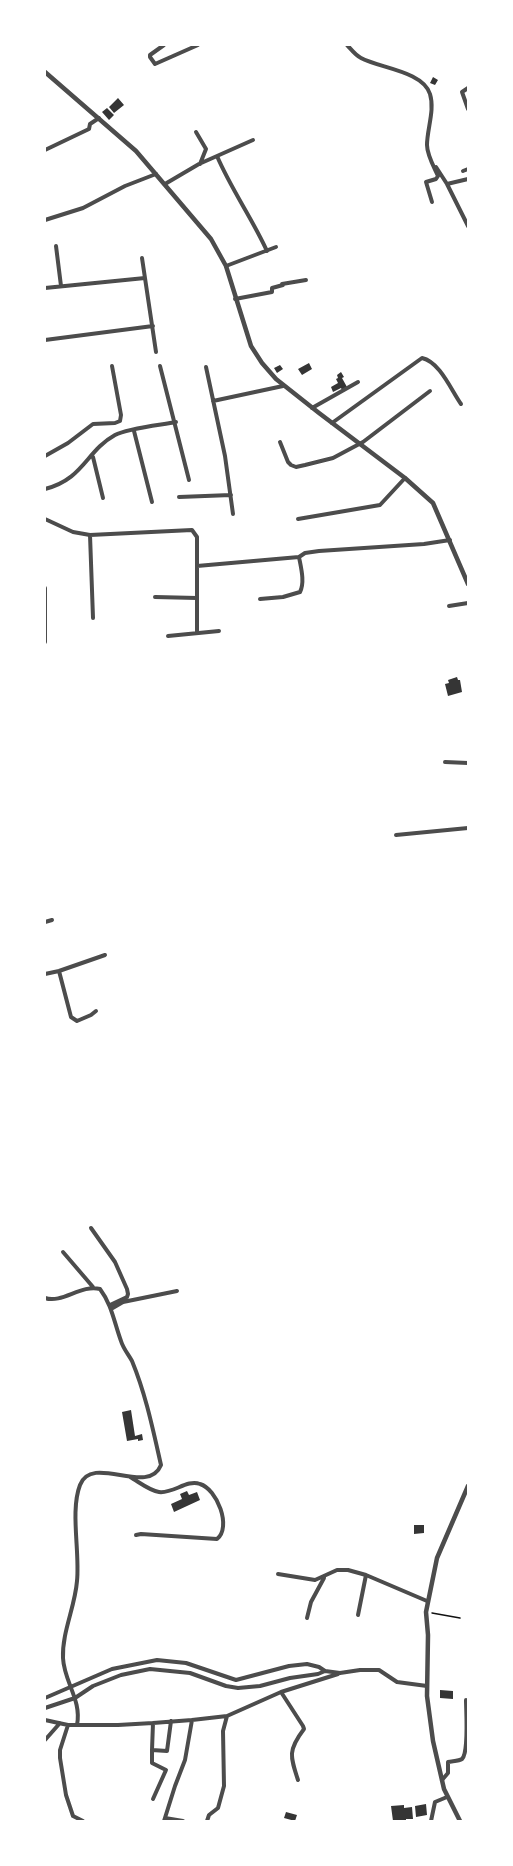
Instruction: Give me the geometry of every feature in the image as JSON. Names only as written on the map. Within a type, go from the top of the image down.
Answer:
[{"type":"street","points":[[164,45],[150,55],[156,65],[198,45]]},
{"type":"street","points":[[347,45],[362,58],[393,69],[427,87],[431,106],[427,147],[438,176],[426,182],[432,202]]},
{"type":"street","points":[[45,72],[136,151],[211,238],[226,266],[251,346],[262,363],[283,386],[405,478],[433,503],[468,584]]},
{"type":"street","points":[[468,88],[462,92],[468,109]]},
{"type":"street","points":[[45,150],[89,129],[90,124],[99,118]]},
{"type":"street","points":[[196,132],[206,149],[199,164]]},
{"type":"street","points":[[165,184],[199,164],[253,140]]},
{"type":"street","points":[[217,156],[226,178],[267,251]]},
{"type":"street","points":[[430,156],[468,226]]},
{"type":"street","points":[[45,220],[83,208],[125,186],[157,174]]},
{"type":"street","points":[[447,184],[468,179]]},
{"type":"street","points":[[56,246],[61,286]]},
{"type":"street","points":[[226,266],[276,247]]},
{"type":"street","points":[[142,258],[156,352]]},
{"type":"street","points":[[45,288],[145,278]]},
{"type":"street","points":[[235,299],[272,292],[272,288],[282,284],[306,280]]},
{"type":"street","points":[[45,340],[153,326]]},
{"type":"street","points":[[332,423],[422,358],[428,359],[439,371],[461,404]]},
{"type":"street","points":[[45,456],[68,444],[93,424],[120,421],[112,366]]},
{"type":"street","points":[[160,366],[189,480]]},
{"type":"street","points":[[206,367],[233,514]]},
{"type":"street","points":[[312,408],[358,382]]},
{"type":"street","points":[[213,401],[283,386]]},
{"type":"street","points":[[280,441],[288,462],[296,467],[333,458],[360,444],[430,391]]},
{"type":"street","points":[[45,489],[65,483],[114,436],[176,422]]},
{"type":"street","points":[[134,431],[152,502]]},
{"type":"street","points":[[92,456],[103,498]]},
{"type":"street","points":[[298,519],[380,505],[405,478]]},
{"type":"street","points":[[179,497],[231,495]]},
{"type":"street","points":[[45,519],[73,532],[90,535],[192,530],[197,537],[197,633]]},
{"type":"street","points":[[90,535],[93,618]]},
{"type":"street","points":[[197,566],[299,557],[312,551],[424,544],[450,540]]},
{"type":"street","points":[[260,599],[283,597],[300,592],[303,580],[299,557]]},
{"type":"street","points":[[45,588],[45,642]]},
{"type":"street","points":[[155,597],[197,598]]},
{"type":"street","points":[[449,606],[468,603]]},
{"type":"street","points":[[168,636],[219,631]]},
{"type":"street","points":[[445,762],[468,763]]},
{"type":"street","points":[[396,834],[468,828]]},
{"type":"street","points":[[45,922],[52,920]]},
{"type":"street","points":[[45,974],[105,955]]},
{"type":"street","points":[[59,971],[71,1017],[77,1021],[91,1016],[96,1011]]},
{"type":"street","points":[[91,1228],[115,1262],[127,1289],[127,1297],[111,1307]]},
{"type":"street","points":[[63,1252],[93,1287]]},
{"type":"street","points":[[45,1298],[50,1300],[60,1298],[93,1287],[100,1289],[111,1307],[121,1341],[132,1361],[145,1399],[161,1465],[152,1477],[130,1477]]},
{"type":"street","points":[[111,1307],[123,1302],[177,1291]]},
{"type":"street","points":[[77,1725],[79,1713],[64,1668],[63,1652],[77,1580],[77,1506],[81,1484],[91,1474],[116,1473],[130,1477],[158,1492],[167,1492],[198,1483],[203,1484],[220,1505],[224,1524],[221,1536],[217,1539],[136,1535]]},
{"type":"street","points":[[460,1821],[447,1797],[431,1730],[427,1686],[426,1612],[437,1558],[468,1486]]},
{"type":"street","points":[[278,1574],[315,1580],[337,1570],[343,1570],[366,1575],[427,1601]]},
{"type":"street","points":[[358,1615],[366,1575]]},
{"type":"street","points":[[307,1618],[311,1602],[324,1577]]},
{"type":"street","points":[[45,1698],[112,1669],[158,1660],[186,1663],[236,1680],[299,1665],[313,1665],[325,1671],[340,1673]]},
{"type":"street","points":[[45,1708],[75,1698],[93,1686],[113,1678],[150,1669],[190,1672],[226,1686],[238,1688],[260,1686],[325,1671]]},
{"type":"street","points":[[45,1720],[68,1725],[118,1725],[227,1716],[281,1692],[340,1673],[360,1670],[379,1670],[397,1682],[427,1686]]},
{"type":"street","points":[[281,1692],[304,1730],[292,1749],[292,1759],[298,1780]]},
{"type":"street","points":[[442,1780],[448,1773],[448,1762],[459,1760],[464,1755],[466,1700]]},
{"type":"street","points":[[207,1821],[209,1815],[218,1808],[224,1786],[223,1731],[227,1716]]},
{"type":"street","points":[[183,1821],[165,1819],[185,1760],[192,1720]]},
{"type":"street","points":[[152,1750],[167,1751],[171,1721]]},
{"type":"street","points":[[45,1740],[60,1723]]},
{"type":"street","points":[[153,1723],[152,1763],[166,1770],[153,1799]]},
{"type":"street","points":[[68,1725],[60,1750],[62,1779],[73,1816],[84,1821]]},
{"type":"street","points":[[431,1821],[435,1802],[447,1797]]},
{"type":"path","points":[[426,1612],[460,1618]]},
{"type":"building","points":[[433,77],[438,80],[435,85],[430,83]]},
{"type":"building","points":[[118,98],[124,105],[114,113],[109,107]]},
{"type":"building","points":[[107,108],[114,115],[109,120],[102,112]]},
{"type":"building","points":[[309,363],[312,369],[302,375],[298,369]]},
{"type":"building","points":[[280,365],[283,369],[277,373],[274,368]]},
{"type":"building","points":[[341,372],[347,387],[333,392],[331,387],[338,383],[337,375]]},
{"type":"building","points":[[457,677],[460,680],[462,692],[448,696],[445,684],[449,683],[448,680]]},
{"type":"building","points":[[131,1410],[135,1436],[142,1434],[143,1440],[127,1441],[122,1412]]},
{"type":"building","points":[[187,1491],[189,1495],[197,1492],[200,1500],[174,1512],[171,1504],[182,1499],[180,1494]]},
{"type":"building","points":[[414,1525],[424,1525],[424,1533],[414,1534]]},
{"type":"building","points":[[440,1690],[453,1691],[453,1699],[440,1698]]},
{"type":"building","points":[[426,1804],[427,1815],[416,1817],[415,1806]]},
{"type":"building","points":[[404,1805],[404,1808],[412,1807],[413,1819],[393,1821],[391,1806]]},
{"type":"building","points":[[286,1812],[297,1815],[295,1821],[284,1818]]}]
